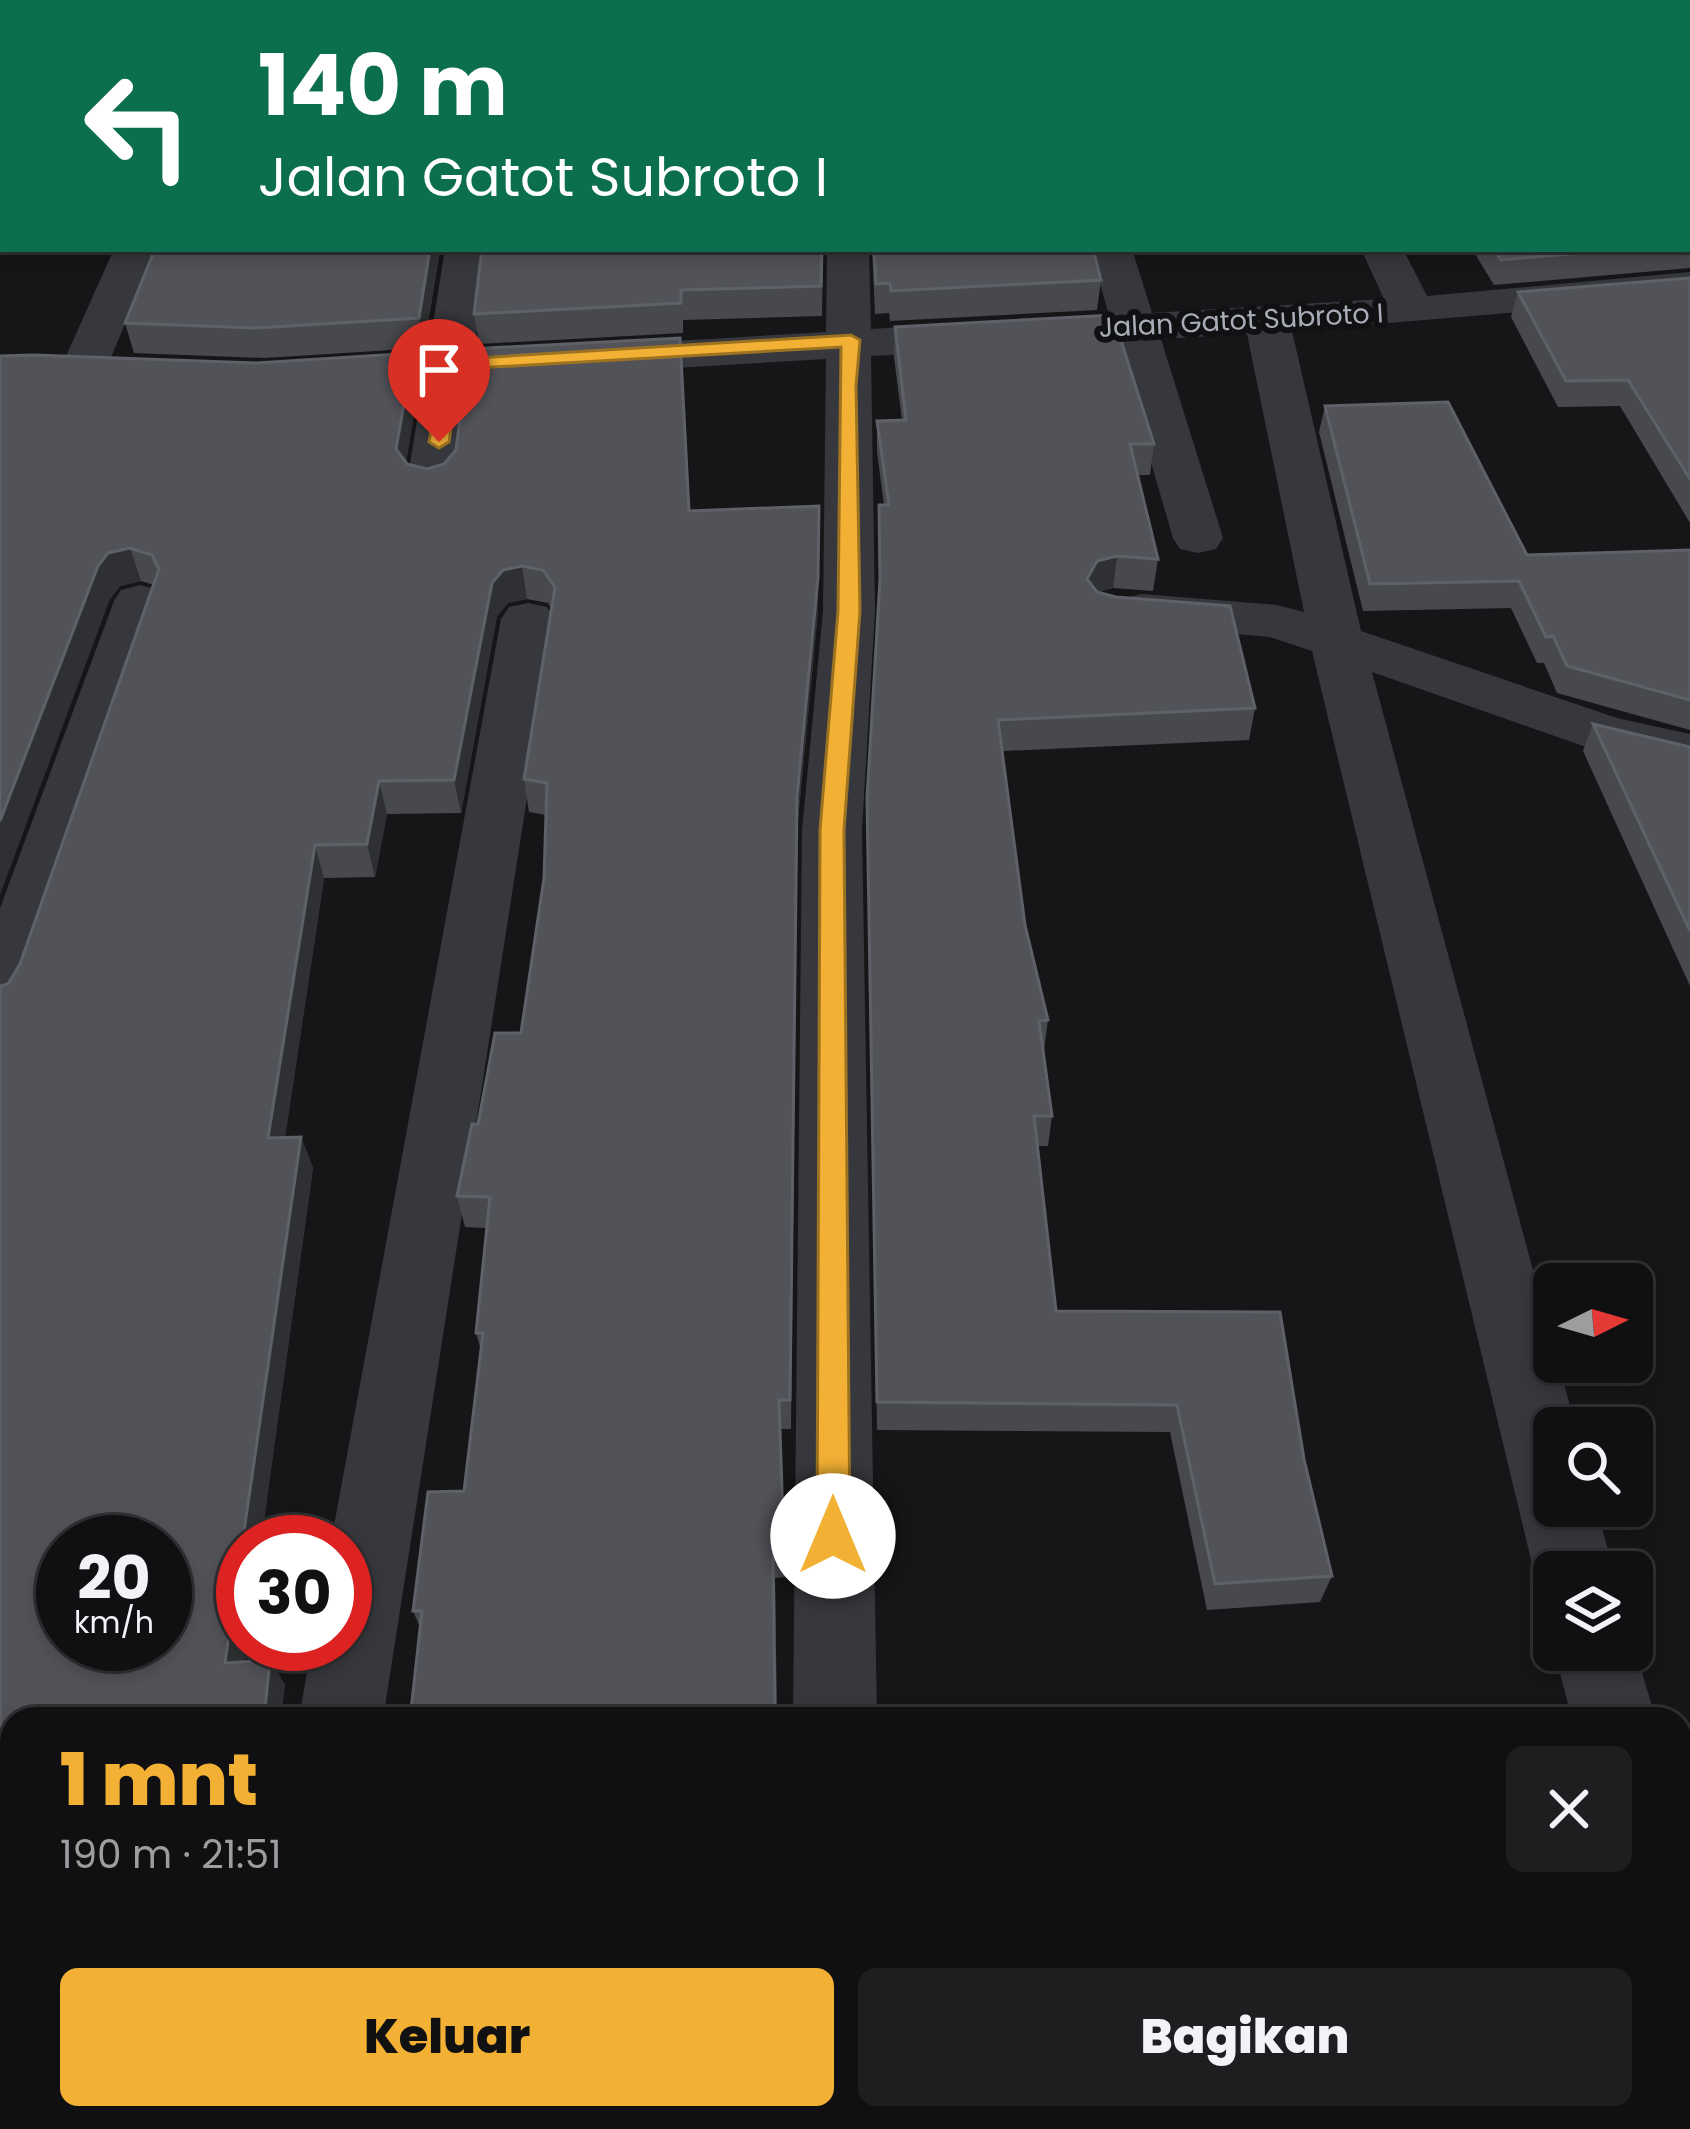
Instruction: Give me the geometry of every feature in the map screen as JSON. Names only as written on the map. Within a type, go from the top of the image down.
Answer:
[{"type":"street","points":[[83,371],[134,252]]},
{"type":"street","points":[[432,482],[466,252]]},
{"type":"street","points":[[835,1707],[831,874],[849,611],[848,252]]},
{"type":"street","points":[[1112,252],[1198,538]]},
{"type":"street","points":[[1383,252],[1412,310]]},
{"type":"street","name":"Jalan Gatot Subroto I","points":[[281,376],[1412,310],[1690,285]]},
{"type":"street","points":[[1265,317],[1337,644],[1533,1411]]},
{"type":"street","points":[[0,994],[26,848],[140,601]]},
{"type":"street","points":[[1113,608],[1277,621],[1606,734],[1690,754]]},
{"type":"street","points":[[343,1707],[528,619]]},
{"type":"street","points":[[1601,1671],[1611,1707]]},
{"type":"building","points":[[154,252],[430,252],[419,318],[256,328],[125,323]]},
{"type":"building","points":[[482,252],[822,252],[821,286],[681,290],[681,303],[474,314]]},
{"type":"building","points":[[874,252],[1094,252],[1101,280],[891,291],[890,283],[876,284]]},
{"type":"building","points":[[1496,252],[1591,252],[1501,260]]},
{"type":"building","points":[[1690,278],[1690,479],[1628,380],[1566,381],[1518,292]]},
{"type":"building","points":[[1113,315],[1154,444],[1130,444],[1158,559],[1117,556],[1097,561],[1087,579],[1097,592],[1116,597],[1230,606],[1255,708],[998,720],[1025,925],[1048,1020],[1039,1021],[1052,1116],[1034,1116],[1056,1311],[1280,1312],[1304,1459],[1332,1576],[1215,1584],[1177,1405],[877,1402],[867,798],[880,579],[879,505],[889,505],[877,421],[906,420],[895,327]]},
{"type":"building","points":[[680,338],[689,511],[819,506],[818,578],[797,797],[790,1400],[779,1400],[784,1550],[773,1550],[775,1707],[411,1707],[422,1611],[413,1611],[428,1492],[464,1491],[483,1333],[476,1333],[490,1197],[457,1196],[472,1124],[478,1124],[495,1033],[521,1033],[544,878],[547,783],[524,779],[555,587],[543,570],[522,566],[503,570],[492,583],[454,780],[379,781],[367,844],[315,845],[268,1138],[301,1137],[246,1515],[216,1515],[216,1671],[269,1671],[265,1707],[0,1707],[0,986],[8,984],[20,964],[159,569],[152,555],[130,548],[108,553],[98,566],[0,821],[0,356],[256,363],[413,353],[396,449],[407,464],[427,469],[444,464],[456,450],[469,349]]},
{"type":"building","points":[[1448,402],[1527,555],[1690,550],[1690,700],[1567,666],[1553,636],[1546,637],[1519,581],[1370,584],[1325,406]]},
{"type":"building","points":[[1593,724],[1690,747],[1690,931]]},
{"type":"route","points":[[439,442],[451,364],[646,356],[851,340],[847,386],[849,611],[832,830],[833,1536]]}]
